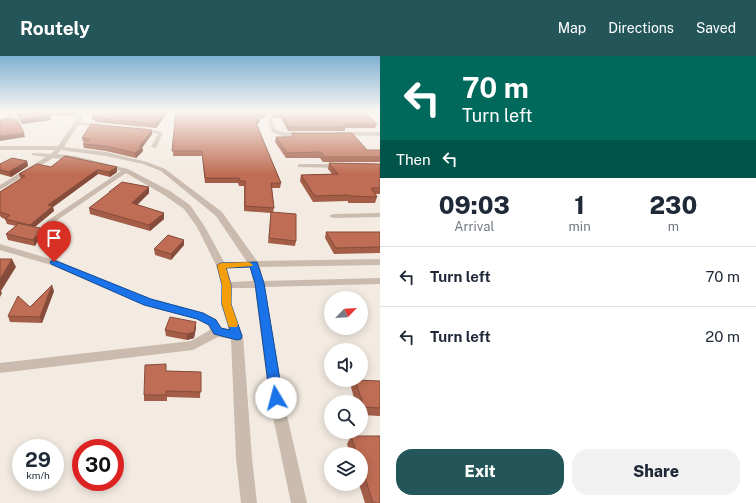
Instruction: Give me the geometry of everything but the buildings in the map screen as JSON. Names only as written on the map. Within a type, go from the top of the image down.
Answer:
[{"type":"street","points":[[0,188],[52,156],[72,132]]},
{"type":"street","points":[[154,147],[161,135],[158,132]]},
{"type":"street","points":[[274,132],[284,135],[314,135]]},
{"type":"street","points":[[337,134],[380,134]]},
{"type":"street","points":[[0,148],[60,148],[106,154],[145,163],[163,170],[219,214],[254,264],[259,283],[276,398],[299,503]]},
{"type":"street","points":[[0,154],[52,156],[101,163],[126,170],[162,190],[187,207],[201,227],[221,265],[227,285],[226,304],[237,336],[244,458],[249,503]]},
{"type":"street","points":[[300,166],[348,166]]},
{"type":"street","points":[[50,223],[126,170]]},
{"type":"street","points":[[333,216],[380,215]]},
{"type":"street","points":[[0,247],[54,262],[148,302],[200,316],[212,322],[217,332]]},
{"type":"street","points":[[221,265],[380,262]]},
{"type":"street","points":[[227,285],[380,281]]},
{"type":"street","points":[[0,368],[193,345],[217,332],[237,336]]},
{"type":"slow traffic","points":[[233,324],[226,304],[227,285],[221,265],[249,265]]},
{"type":"route","points":[[54,262],[148,302],[200,316],[212,322],[217,332],[237,336],[226,304],[227,285],[221,265],[254,264],[259,283],[276,398]]}]
